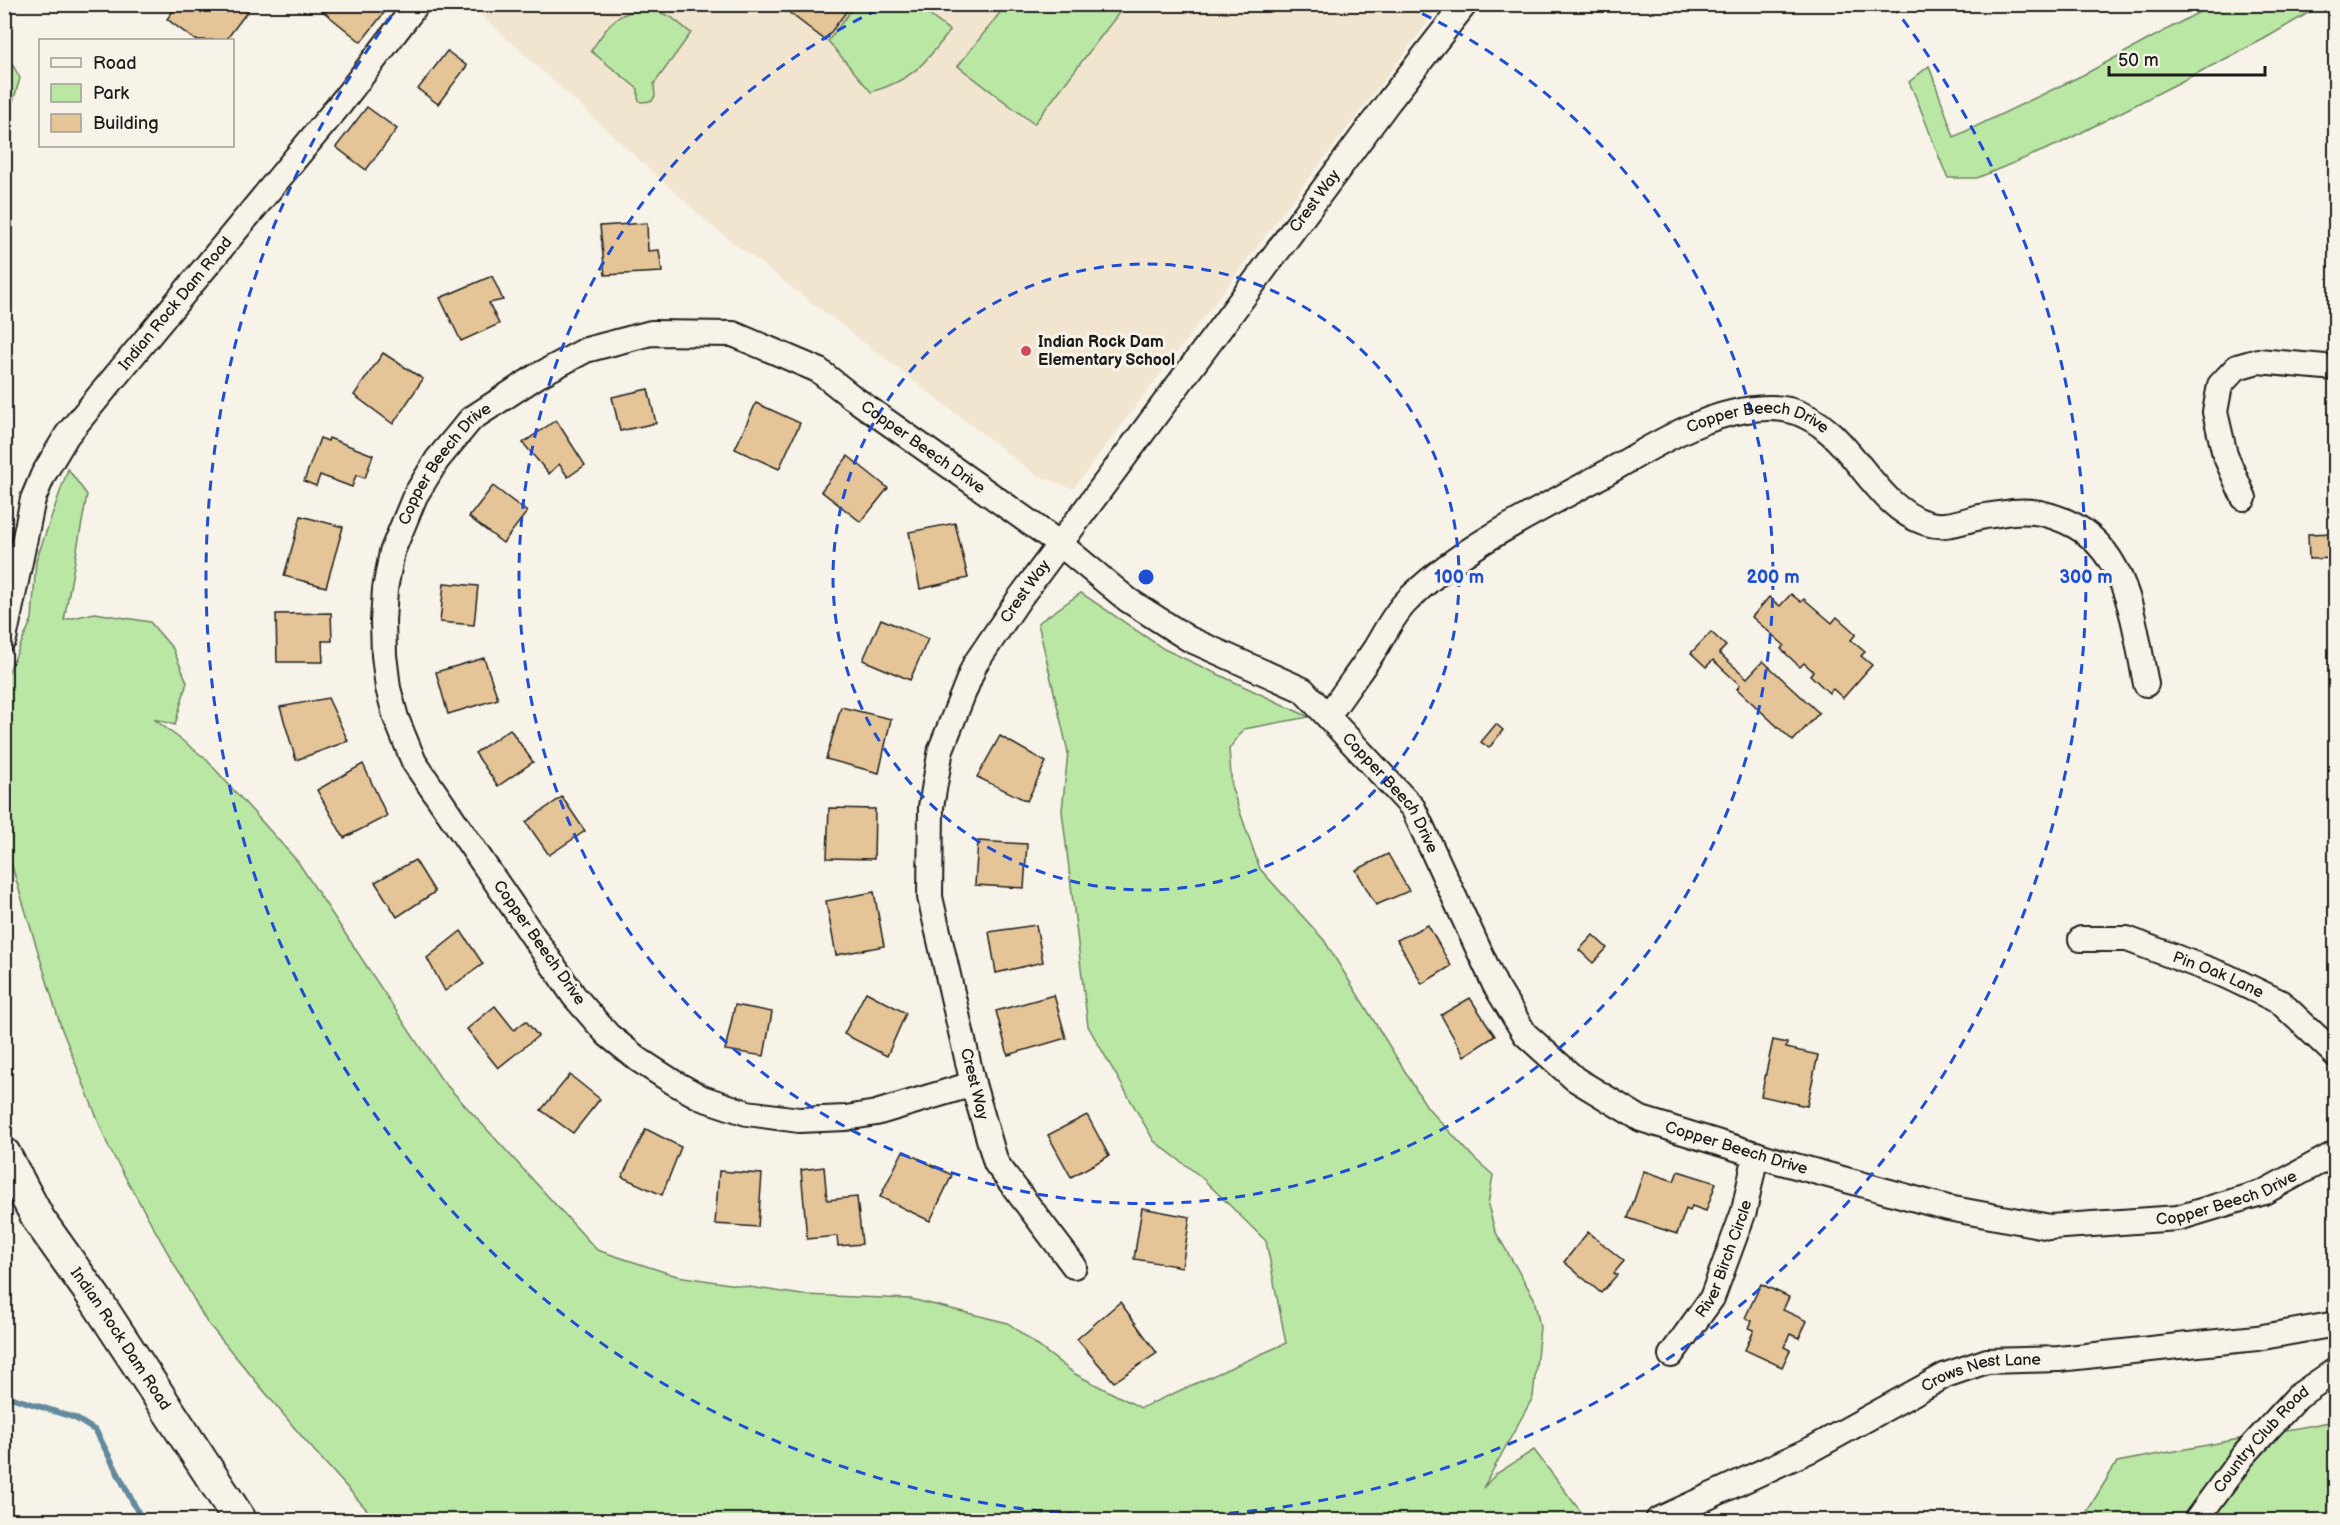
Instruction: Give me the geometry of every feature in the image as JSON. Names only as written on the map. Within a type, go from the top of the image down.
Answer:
[{"type":"main road","name":"Indian Rock Dam Road","points":[[4,1154],[39,1220],[96,1300],[240,1521]]},
{"type":"street","name":"Indian Rock Dam Road","points":[[4,639],[33,499],[43,475],[67,435],[341,103],[417,4]]},
{"type":"street","name":"Crest Way","points":[[1074,1266],[996,1163],[973,1084],[930,897],[933,795],[941,749],[975,664],[1019,599],[1382,111],[1465,4]]},
{"type":"street","name":"Copper Beech Drive","points":[[973,1084],[876,1113],[835,1118],[789,1119],[747,1113],[702,1098],[639,1060],[608,1035],[574,996],[414,762],[396,718],[388,687],[384,655],[384,589],[392,552],[415,496],[437,460],[471,418],[537,376],[586,350],[651,333],[733,334],[818,370],[852,397],[1060,544],[1128,600],[1189,639],[1303,690],[1413,808],[1495,985],[1525,1034],[1575,1079],[1641,1119],[1948,1208],[2050,1227],[2178,1218],[2264,1192],[2336,1153]]},
{"type":"street","points":[[2244,498],[2225,455],[2215,412],[2220,385],[2237,367],[2258,361],[2336,368]]},
{"type":"street","name":"Copper Beech Drive","points":[[1328,716],[1404,604],[1451,562],[1652,447],[1698,424],[1734,413],[1763,410],[1789,410],[1820,423],[1857,461],[1876,485],[1907,515],[1928,524],[1948,526],[1980,517],[2030,510],[2050,515],[2078,527],[2103,548],[2125,586],[2146,684]]},
{"type":"street","name":"Pin Oak Lane","points":[[2081,939],[2127,939],[2226,976],[2280,1002],[2336,1055]]},
{"type":"street","name":"River Birch Circle","points":[[1671,1355],[1712,1298],[1744,1211],[1756,1154]]},
{"type":"street","name":"Crows Nest Lane","points":[[1658,1521],[1812,1449],[1946,1375],[1987,1361],[2059,1359],[2257,1338],[2336,1324]]},
{"type":"street","name":"Country Club Road","points":[[2196,1521],[2242,1456],[2298,1396],[2336,1370]]},
{"type":"shaded area","name":"Indian Rock Dam Elementary School","points":[[470,5],[1441,5],[1073,489],[1036,475],[712,226]]},
{"type":"green space","points":[[855,5],[916,5],[950,31],[925,62],[908,76],[871,92],[828,41]]},
{"type":"green space","points":[[1006,5],[1116,5],[1122,9],[1034,124],[958,66]]},
{"type":"green space","points":[[2212,5],[2322,5],[2264,39],[2059,144],[1977,178],[1948,178],[1909,82],[1929,66],[1954,137],[2087,73]]},
{"type":"green space","points":[[647,7],[671,17],[691,33],[654,84],[655,96],[652,101],[641,102],[638,99],[638,89],[591,51],[603,33],[619,17]]},
{"type":"green space","points":[[6,53],[20,78],[5,129],[4,55]]},
{"type":"green space","points":[[68,469],[87,495],[64,620],[95,613],[150,622],[173,649],[187,682],[175,725],[154,719],[205,758],[298,862],[441,1079],[597,1250],[677,1276],[802,1295],[911,1299],[1008,1323],[1075,1374],[1141,1408],[1286,1343],[1266,1241],[1200,1176],[1154,1141],[1088,1026],[1062,811],[1068,752],[1038,623],[1081,593],[1164,649],[1309,717],[1244,729],[1229,749],[1232,789],[1260,869],[1324,940],[1427,1107],[1493,1175],[1488,1205],[1495,1231],[1534,1298],[1540,1327],[1533,1397],[1483,1488],[1496,1474],[1534,1450],[1587,1520],[376,1520],[303,1438],[206,1321],[109,1148],[61,1027],[10,860],[4,839],[5,680],[32,619],[36,561]]},
{"type":"green space","points":[[2335,1421],[2335,1520],[2082,1520],[2117,1462]]},
{"type":"building","points":[[178,4],[253,4],[227,39],[194,39],[167,19]]},
{"type":"building","points":[[314,4],[391,4],[361,42]]},
{"type":"building","points":[[778,4],[852,4],[825,40]]},
{"type":"building","points":[[447,51],[467,66],[438,104],[418,89]]},
{"type":"building","points":[[367,107],[397,129],[366,170],[336,147]]},
{"type":"building","points":[[647,223],[648,251],[659,250],[662,272],[605,275],[600,226]]},
{"type":"building","points":[[492,276],[503,300],[489,303],[499,324],[461,341],[440,298]]},
{"type":"building","points":[[383,353],[423,379],[393,424],[354,395]]},
{"type":"building","points":[[648,389],[656,423],[620,431],[612,397]]},
{"type":"building","points":[[756,403],[800,423],[779,469],[735,449]]},
{"type":"building","points":[[556,420],[585,465],[568,477],[559,464],[549,474],[523,443]]},
{"type":"building","points":[[320,438],[328,441],[329,438],[373,455],[365,478],[356,475],[352,487],[320,475],[316,486],[304,481]]},
{"type":"building","points":[[848,456],[888,488],[861,522],[821,491]]},
{"type":"building","points":[[493,486],[527,512],[503,543],[469,517]]},
{"type":"building","points":[[301,516],[343,527],[326,587],[284,576]]},
{"type":"building","points":[[955,523],[968,578],[920,589],[909,532]]},
{"type":"building","points":[[2336,533],[2336,558],[2309,559],[2308,534]]},
{"type":"building","points":[[444,583],[478,586],[474,625],[440,622]]},
{"type":"building","points":[[1791,594],[1801,602],[1804,599],[1832,623],[1837,617],[1856,634],[1851,640],[1865,652],[1861,656],[1872,665],[1843,698],[1833,689],[1829,693],[1810,675],[1813,671],[1804,663],[1800,667],[1781,649],[1784,645],[1752,617],[1769,597],[1780,606]]},
{"type":"building","points":[[331,613],[332,641],[322,641],[323,662],[277,662],[276,614]]},
{"type":"building","points":[[881,619],[928,639],[910,680],[863,660]]},
{"type":"building","points":[[1711,632],[1726,646],[1719,653],[1747,678],[1763,661],[1819,713],[1793,741],[1737,689],[1740,685],[1713,660],[1706,667],[1691,653]]},
{"type":"building","points":[[484,658],[498,699],[448,714],[436,672]]},
{"type":"building","points":[[328,698],[348,741],[296,760],[280,707]]},
{"type":"building","points":[[841,707],[891,719],[879,773],[826,759]]},
{"type":"building","points":[[1496,724],[1503,730],[1489,748],[1481,742]]},
{"type":"building","points":[[510,729],[533,762],[498,786],[475,753]]},
{"type":"building","points":[[1000,736],[1046,762],[1027,801],[977,777]]},
{"type":"building","points":[[363,764],[387,816],[344,838],[317,790]]},
{"type":"building","points":[[562,797],[585,831],[549,855],[526,822]]},
{"type":"building","points":[[829,808],[875,809],[874,859],[827,858]]},
{"type":"building","points":[[978,841],[1027,844],[1024,888],[975,885]]},
{"type":"building","points":[[1388,854],[1409,891],[1376,905],[1356,870]]},
{"type":"building","points":[[415,860],[435,892],[397,917],[375,882]]},
{"type":"building","points":[[874,892],[884,946],[836,955],[826,901]]},
{"type":"building","points":[[1036,925],[1043,962],[996,973],[989,932]]},
{"type":"building","points":[[1428,925],[1451,966],[1422,984],[1397,940]]},
{"type":"building","points":[[461,931],[483,964],[445,991],[427,958]]},
{"type":"building","points":[[1593,935],[1607,948],[1593,963],[1579,950]]},
{"type":"building","points":[[866,992],[906,1013],[887,1056],[844,1034]]},
{"type":"building","points":[[1054,995],[1066,1038],[1008,1055],[996,1011]]},
{"type":"building","points":[[1470,998],[1495,1036],[1464,1056],[1441,1015]]},
{"type":"building","points":[[735,1005],[772,1012],[764,1056],[725,1050]]},
{"type":"building","points":[[495,1006],[514,1030],[526,1021],[538,1036],[498,1068],[467,1029]]},
{"type":"building","points":[[1773,1040],[1787,1043],[1786,1048],[1818,1055],[1807,1106],[1761,1096]]},
{"type":"building","points":[[570,1075],[600,1099],[573,1133],[541,1110]]},
{"type":"building","points":[[1087,1115],[1109,1156],[1071,1177],[1048,1135]]},
{"type":"building","points":[[646,1129],[681,1147],[662,1195],[622,1177]]},
{"type":"building","points":[[903,1151],[952,1175],[930,1221],[880,1197]]},
{"type":"building","points":[[824,1167],[827,1200],[857,1197],[862,1244],[838,1246],[837,1236],[807,1239],[801,1170]]},
{"type":"building","points":[[719,1171],[762,1174],[758,1227],[715,1224]]},
{"type":"building","points":[[1644,1171],[1674,1181],[1678,1171],[1716,1183],[1706,1211],[1692,1206],[1690,1211],[1686,1209],[1677,1234],[1628,1218]]},
{"type":"building","points":[[1142,1208],[1190,1217],[1182,1267],[1134,1259]]},
{"type":"building","points":[[1588,1232],[1624,1261],[1614,1273],[1617,1275],[1601,1293],[1564,1262]]},
{"type":"building","points":[[1761,1284],[1789,1297],[1783,1310],[1807,1321],[1799,1338],[1790,1334],[1784,1347],[1790,1350],[1782,1367],[1745,1350],[1754,1330],[1749,1328],[1752,1321],[1745,1318]]},
{"type":"building","points":[[1120,1302],[1157,1353],[1114,1382],[1077,1339]]},
{"type":"waterway","points":[[4,1395],[75,1418],[96,1431],[142,1520]]},
{"type":"place","name":"Indian Rock Dam Elementary School","points":[[1026,351]]}]
